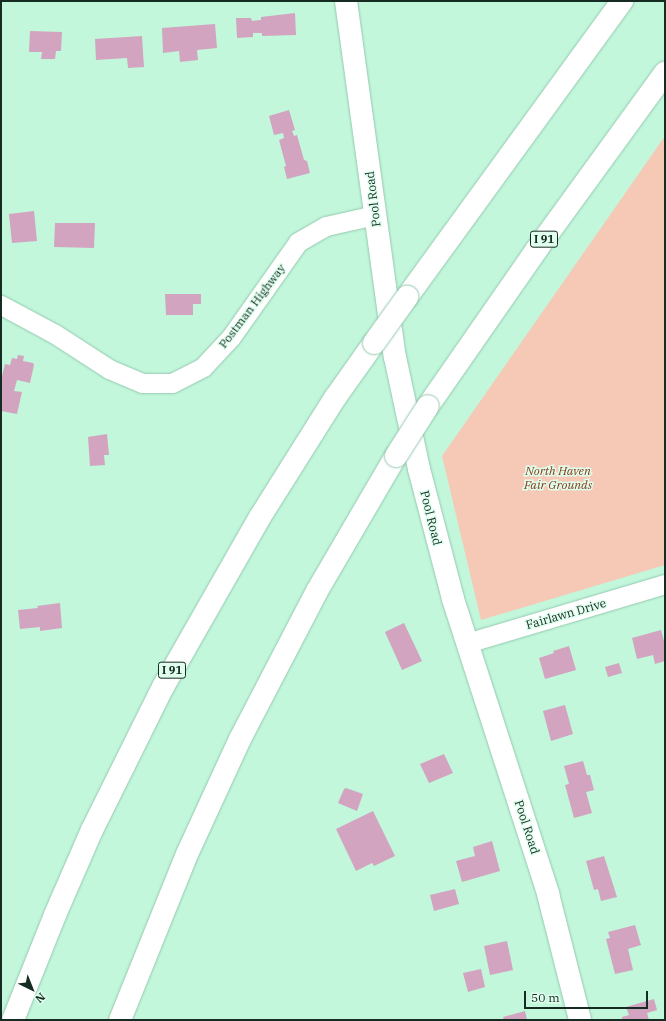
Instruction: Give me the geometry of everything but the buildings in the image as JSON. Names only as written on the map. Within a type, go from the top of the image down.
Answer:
[{"type":"main road","name":"Pool Road","points":[[346,1],[375,215],[402,389],[436,538],[467,643],[548,894],[580,1020]]},
{"type":"main road","name":"I 91","points":[[13,1020],[55,915],[92,830],[167,680],[230,567],[335,398],[621,2]]},
{"type":"main road","name":"I 91","points":[[120,1020],[188,852],[240,739],[317,591],[396,456],[428,406],[542,242],[665,73]]},
{"type":"street","name":"Postman Highway","points":[[1,305],[55,334],[109,369],[142,383],[172,383],[203,367],[231,337],[298,242],[326,226],[375,215]]},
{"type":"street","name":"Fairlawn Drive","points":[[467,643],[665,584]]},
{"type":"green space","name":"North Haven Fair Grounds","points":[[665,136],[665,565],[481,620],[442,456]]}]
